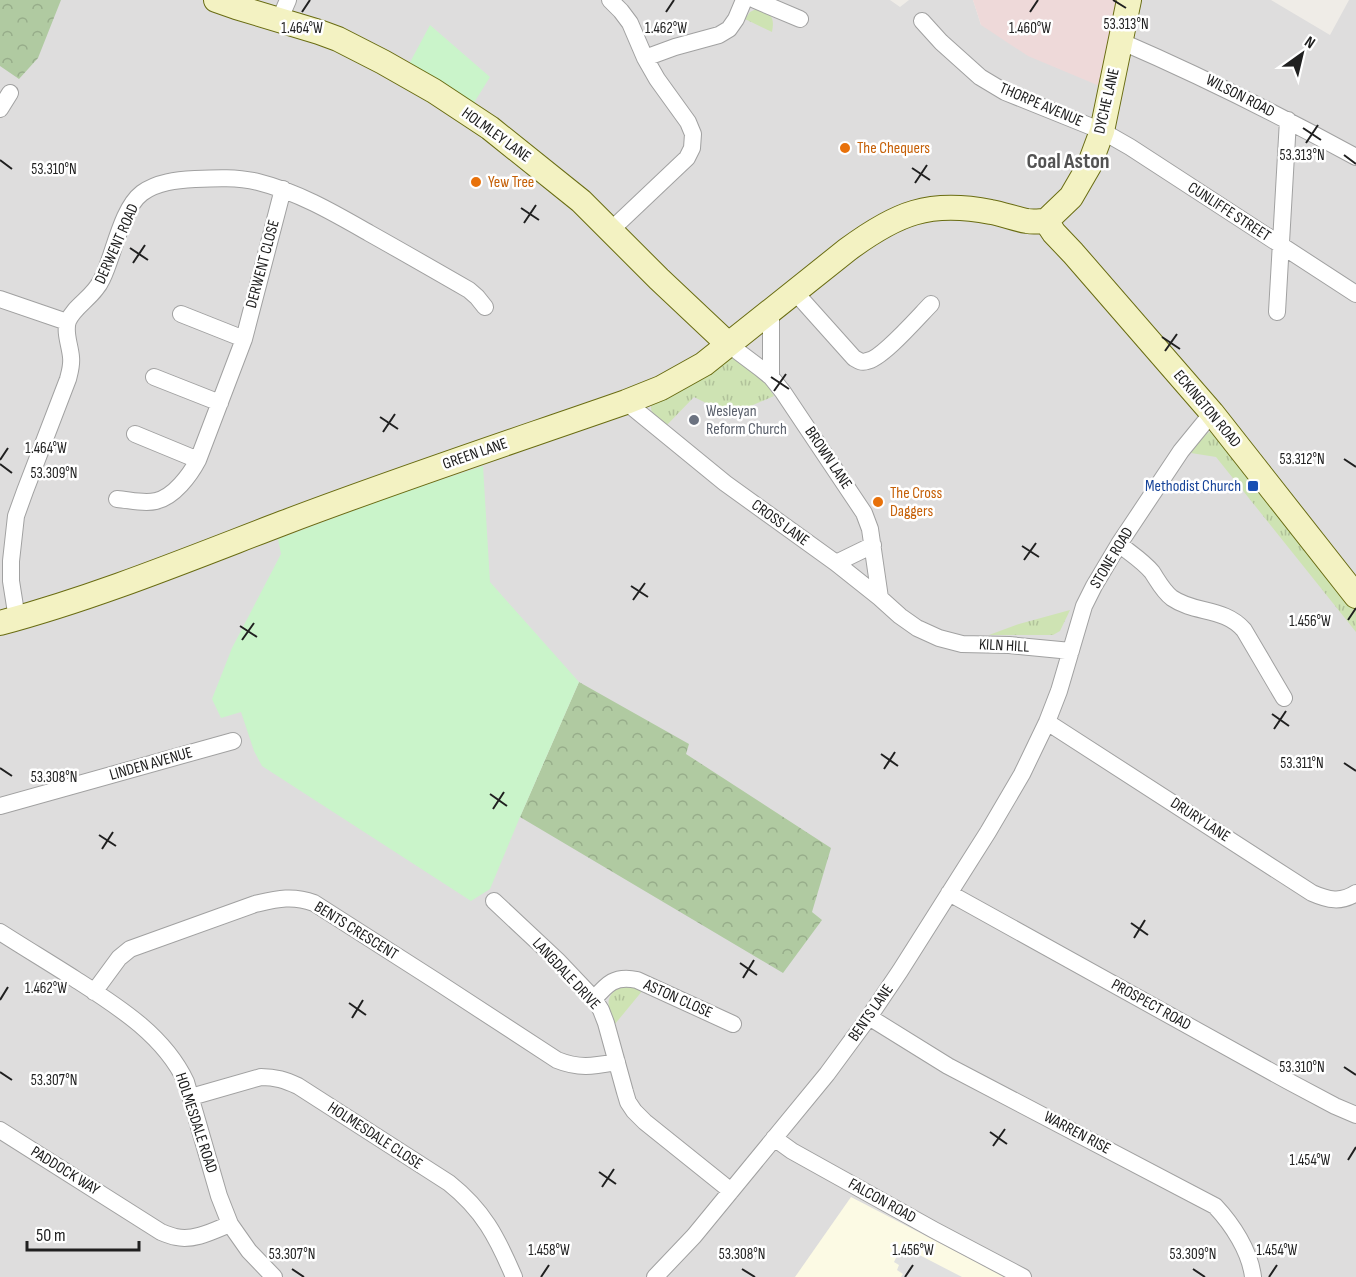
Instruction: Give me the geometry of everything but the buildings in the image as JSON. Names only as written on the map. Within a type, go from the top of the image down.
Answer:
[{"type":"main road","name":"HOLMLEY LANE","points":[[216,0],[284,10],[319,32],[383,62],[490,128],[581,201],[728,344]]},
{"type":"main road","name":"DYCHE LANE","points":[[1046,221],[1071,197],[1089,166],[1102,131],[1129,0]]},
{"type":"main road","name":"GREEN LANE","points":[[9,621],[77,600],[197,557],[373,489],[626,402],[680,378],[704,364],[866,235],[912,213],[949,207],[992,212],[1026,221],[1046,221]]},
{"type":"main road","name":"ECKINGTON ROAD","points":[[1046,221],[1212,413],[1356,596]]},
{"type":"street","points":[[609,0],[630,23],[645,58],[688,122],[693,134],[692,148],[687,158],[611,230]]},
{"type":"street","points":[[645,58],[719,35],[729,29],[744,0]]},
{"type":"street","points":[[755,0],[800,19]]},
{"type":"street","name":"THORPE AVENUE","points":[[922,21],[958,50],[980,77],[1005,92],[1102,131]]},
{"type":"street","name":"WILSON ROAD","points":[[1120,41],[1190,71],[1356,157]]},
{"type":"street","points":[[0,109],[10,93]]},
{"type":"street","points":[[1277,312],[1288,120]]},
{"type":"street","name":"CUNLIFFE STREET","points":[[1102,131],[1356,294]]},
{"type":"street","name":"DERWENT ROAD","points":[[67,322],[95,292],[103,278],[124,219],[142,193],[176,180],[212,178],[256,181],[284,189],[313,202],[469,290],[485,307]]},
{"type":"street","name":"DERWENT CLOSE","points":[[117,499],[157,501],[181,484],[198,460],[244,339],[284,189]]},
{"type":"street","points":[[794,291],[854,358],[866,362],[873,360],[898,339],[930,304]]},
{"type":"street","points":[[0,299],[67,322],[72,357],[68,379],[16,516],[11,561],[9,621]]},
{"type":"street","points":[[771,309],[771,377]]},
{"type":"street","points":[[182,314],[244,339]]},
{"type":"street","name":"BROWN LANE","points":[[728,344],[771,377],[864,513],[870,529],[880,598]]},
{"type":"street","points":[[154,377],[220,403]]},
{"type":"street","name":"CROSS LANE","points":[[626,402],[725,483],[836,563],[900,616],[917,628],[939,638]]},
{"type":"street","name":"STONE ROAD","points":[[1047,722],[1084,606],[1094,586],[1181,451],[1212,413]]},
{"type":"street","points":[[135,434],[198,460]]},
{"type":"street","points":[[1119,544],[1152,572],[1171,597],[1237,621],[1245,630],[1264,679],[1284,698]]},
{"type":"street","points":[[836,563],[873,545]]},
{"type":"street","name":"KILN HILL","points":[[939,638],[969,644],[1071,651]]},
{"type":"street","name":"DRURY LANE","points":[[1047,722],[1312,893],[1326,899],[1341,900],[1356,893]]},
{"type":"street","name":"BENTS LANE","points":[[655,1277],[694,1236],[827,1074],[869,1017],[988,832],[1022,774],[1047,722]]},
{"type":"street","name":"LINDEN AVENUE","points":[[0,806],[233,741]]},
{"type":"street","name":"PROSPECT ROAD","points":[[949,893],[1288,1081],[1356,1115]]},
{"type":"street","name":"BENTS CRESCENT","points":[[94,992],[118,958],[142,943],[255,904],[276,899],[297,898],[314,903],[557,1060],[583,1067],[617,1062]]},
{"type":"street","name":"LANGDALE DRIVE","points":[[494,901],[557,960],[594,999],[606,1023],[624,1092],[634,1111],[731,1191]]},
{"type":"street","name":"HOLMESDALE ROAD","points":[[0,932],[129,1017],[157,1041],[180,1068],[191,1096],[219,1196],[230,1224],[249,1251],[274,1277]]},
{"type":"street","name":"ASTON CLOSE","points":[[594,999],[612,981],[629,978],[733,1024]]},
{"type":"street","name":"WARREN RISE","points":[[869,1017],[948,1066],[1215,1206],[1234,1231],[1245,1251],[1254,1277]]},
{"type":"street","name":"HOLMESDALE CLOSE","points":[[191,1096],[261,1077],[284,1079],[298,1086],[464,1195],[489,1226],[502,1248],[514,1277]]},
{"type":"street","name":"PADDOCK WAY","points":[[0,1130],[161,1232],[177,1238],[188,1238],[230,1224]]},
{"type":"street","name":"FALCON ROAD","points":[[774,1138],[792,1151],[1023,1277]]},
{"type":"shaded area","points":[[0,0],[890,0],[900,7],[909,0],[973,0],[981,25],[1118,0],[1271,0],[1330,35],[1349,0],[1356,0],[1356,1277],[0,1277]]},
{"type":"shaded area","points":[[973,0],[1118,0],[1102,87],[1028,56],[981,25]]},
{"type":"shaded area","points":[[851,1197],[1005,1277],[795,1277]]},
{"type":"shaded area","points":[[902,1246],[962,1277],[901,1277],[903,1274],[897,1270],[899,1265],[894,1262]]},
{"type":"green space","points":[[0,0],[61,0],[38,58],[19,79],[0,66]]},
{"type":"green space","points":[[756,9],[771,16],[772,32],[745,19],[750,12]]},
{"type":"green space","points":[[430,25],[490,77],[472,106],[408,66]]},
{"type":"green space","points":[[731,356],[762,377],[774,396],[739,411],[720,410],[694,397],[666,426],[658,420],[651,406]]},
{"type":"green space","points":[[1209,432],[1215,432],[1273,501],[1356,608],[1356,632],[1216,457],[1191,453]]},
{"type":"green space","points":[[483,466],[490,582],[579,682],[490,889],[471,901],[262,766],[254,751],[241,712],[221,718],[212,699],[232,648],[281,554],[278,539],[395,495]]},
{"type":"green space","points":[[1070,610],[1060,631],[1053,635],[989,635],[1019,624]]},
{"type":"green space","points":[[579,682],[689,744],[686,754],[831,848],[812,912],[822,920],[783,973],[520,817]]},
{"type":"green space","points":[[624,985],[643,990],[615,1024],[610,1012],[610,997]]},
{"type":"place","name":"The Chequers","points":[[845,148]]},
{"type":"place","name":"Yew Tree","points":[[476,182]]},
{"type":"place","name":"Wesleyan Reform Church","points":[[694,420]]},
{"type":"place","name":"Methodist Church","points":[[1253,486]]},
{"type":"place","name":"The Cross Daggers","points":[[878,502]]},
{"type":"district","name":"Coal Aston","points":[[1068,161]]}]
